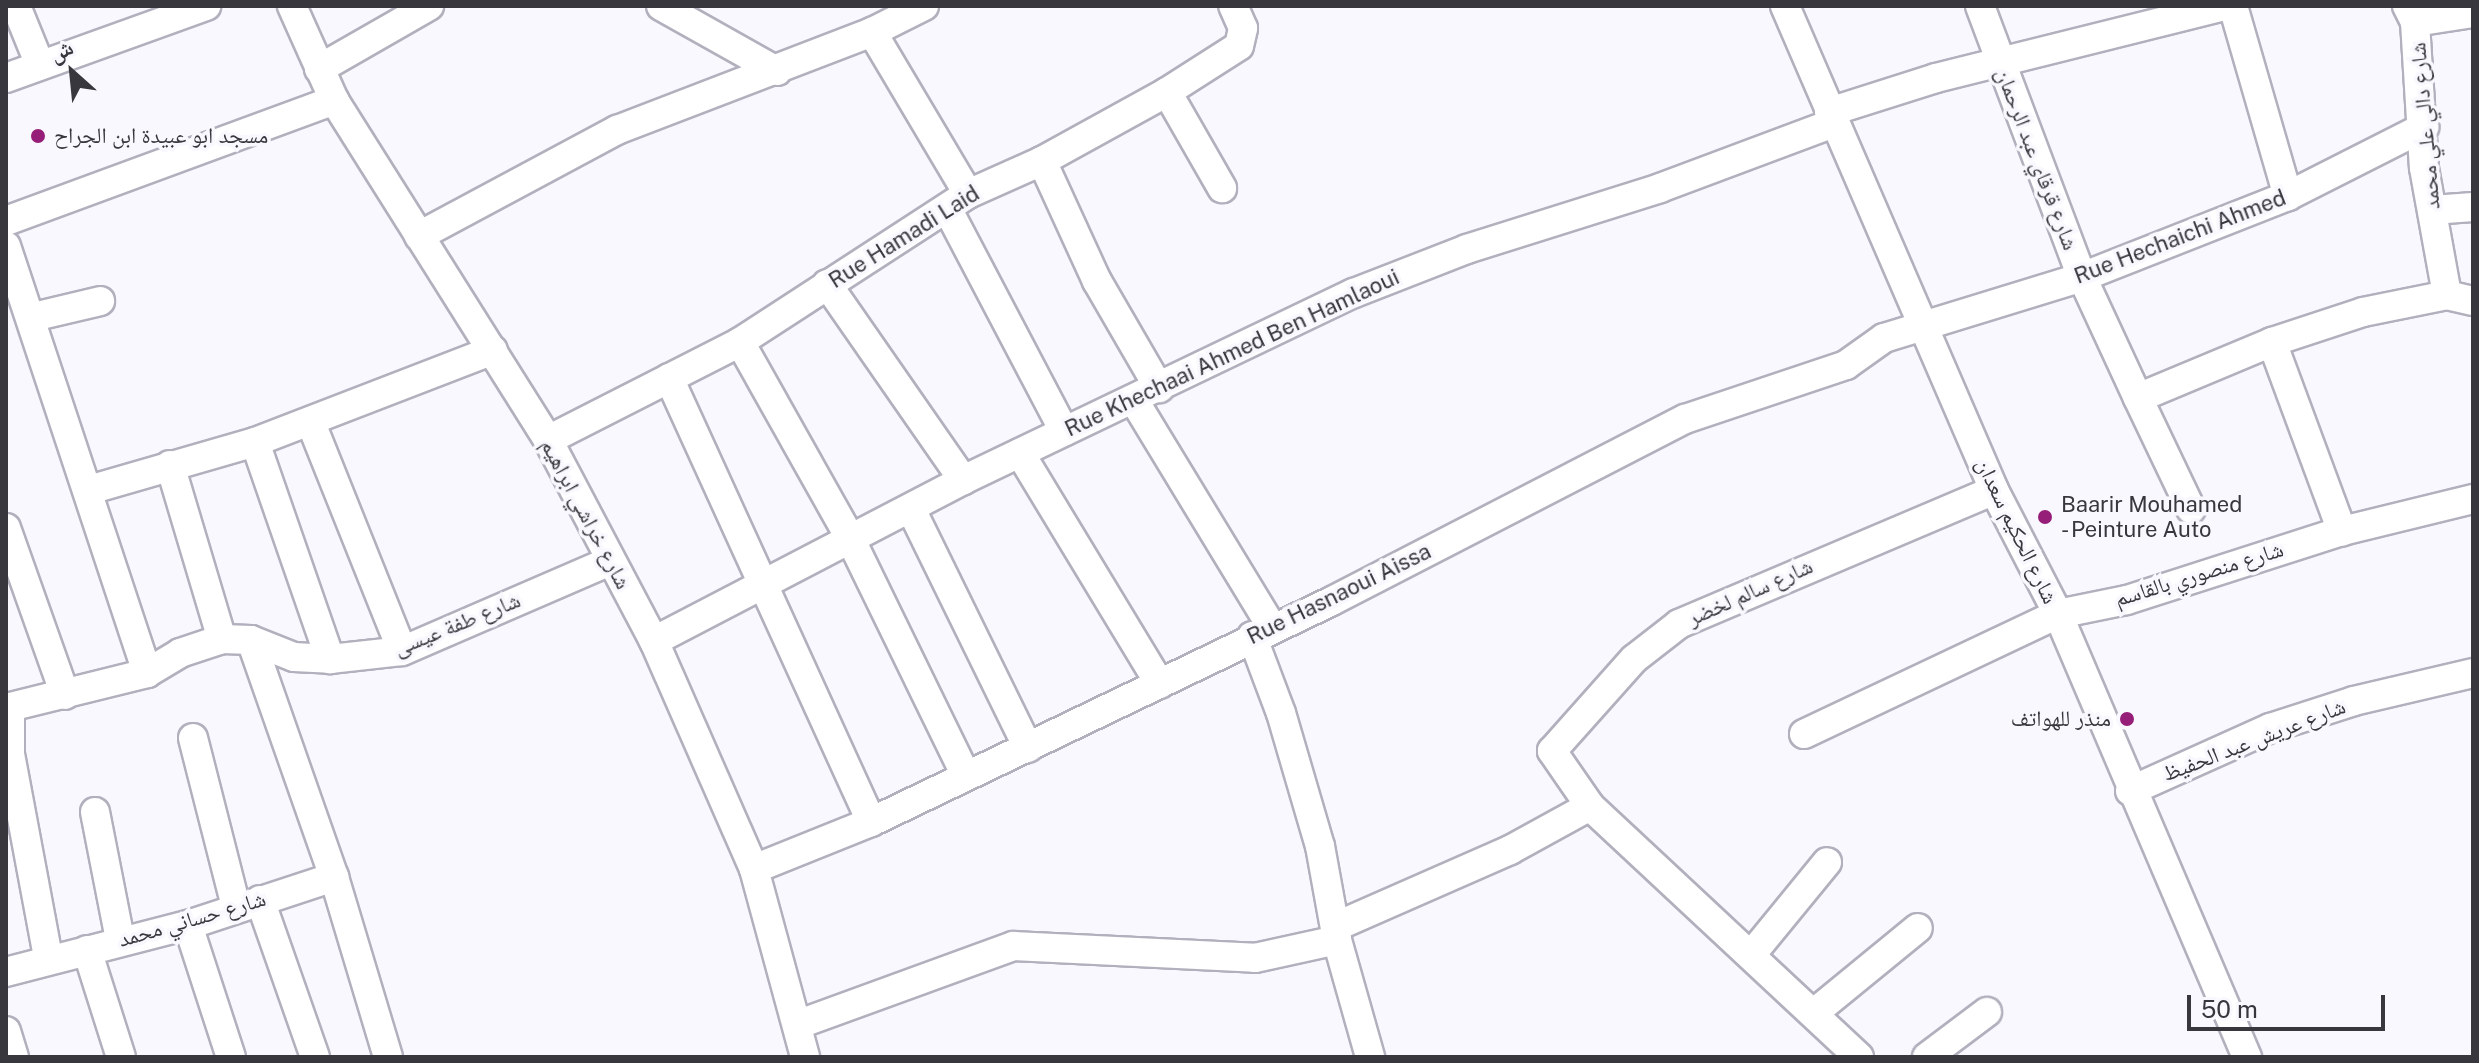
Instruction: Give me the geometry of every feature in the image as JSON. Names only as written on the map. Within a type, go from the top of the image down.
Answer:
[{"type":"street","points":[[16,6],[40,65]]},
{"type":"street","points":[[6,78],[206,6]]},
{"type":"street","name":"شارع خراشي ابراهيم","points":[[292,6],[334,100],[548,440],[654,641],[754,869],[799,1024],[805,1057]]},
{"type":"street","points":[[319,69],[429,6]]},
{"type":"street","points":[[661,6],[777,71]]},
{"type":"street","points":[[419,236],[617,130],[777,71],[872,32],[924,6]]},
{"type":"street","name":"Rue Hamadi Laid","points":[[548,440],[740,342],[958,202],[1042,161],[1167,92],[1239,46],[1243,28],[1233,6]]},
{"type":"street","name":"شارع الحكيم سعدان","points":[[1785,6],[1832,118],[1927,326],[1994,490],[2058,614],[2130,791],[2247,1057]]},
{"type":"street","name":"شارع قرقاي عبد الرحمان","points":[[1980,6],[2082,277],[2191,509]]},
{"type":"street","name":"Rue Khechaai Ahmed Ben Hamlaoui","points":[[654,641],[963,480],[1147,395],[1354,293],[1832,118],[2000,61],[2225,6]]},
{"type":"street","points":[[2233,6],[2288,196]]},
{"type":"street","points":[[2411,14],[2473,13]]},
{"type":"street","name":"شارع دالي علي محمد","points":[[2411,14],[2432,210],[2460,298]]},
{"type":"street","points":[[872,32],[958,202],[1064,431]]},
{"type":"street","points":[[1167,92],[1222,188]]},
{"type":"street","points":[[6,221],[334,100]]},
{"type":"street","name":"Rue Hechaichi Ahmed","points":[[1927,326],[2082,277],[2288,196],[2424,127]]},
{"type":"street","points":[[1042,161],[1147,395],[1262,631],[1370,1057]]},
{"type":"street","points":[[2432,210],[2473,207]]},
{"type":"street","points":[[6,246],[33,317],[147,673]]},
{"type":"street","points":[[827,284],[963,480]]},
{"type":"street","points":[[2138,398],[2272,342],[2363,312],[2460,298]]},
{"type":"street","points":[[33,317],[100,301]]},
{"type":"street","name":"Rue Hasnaoui Aissa","points":[[754,869],[871,822],[965,774],[1028,748],[1262,631],[1332,601],[1685,419],[1846,365],[1884,338],[1927,326]]},
{"type":"street","points":[[740,342],[850,538],[965,774]]},
{"type":"street","points":[[2272,342],[2342,531]]},
{"type":"street","points":[[89,490],[311,423],[493,350]]},
{"type":"street","points":[[669,378],[760,584],[871,822]]},
{"type":"street","points":[[311,423],[402,651]]},
{"type":"street","points":[[255,442],[330,659]]},
{"type":"street","points":[[1020,453],[1160,684]]},
{"type":"street","points":[[170,465],[222,639]]},
{"type":"street","name":"شارع سالم لخضر","points":[[1590,806],[1553,757],[1556,743],[1634,659],[1679,624],[1994,490]]},
{"type":"street","name":"شارع منصوري بالقاسم","points":[[1804,734],[2058,614],[2127,600],[2342,531],[2473,499]]},
{"type":"street","points":[[911,509],[1028,748]]},
{"type":"street","points":[[6,528],[65,695]]},
{"type":"street","name":"شارع طفة عيسى","points":[[251,640],[294,657],[330,659],[402,651],[610,561]]},
{"type":"street","points":[[48,957],[36,911],[6,728],[10,707],[147,673],[180,653],[222,639],[251,640],[334,877],[388,1057]]},
{"type":"street","name":"شارع عريش عبد الحفيظ","points":[[2130,791],[2270,728],[2354,701],[2473,673]]},
{"type":"street","points":[[193,738],[248,904],[315,1057]]},
{"type":"street","points":[[799,1024],[1013,946],[1255,958],[1337,933],[1510,850],[1590,806],[1814,1013],[1849,1055]]},
{"type":"street","points":[[95,812],[120,940]]},
{"type":"street","points":[[1751,955],[1827,862]]},
{"type":"street","name":"شارع حساني محمد","points":[[6,972],[48,957],[188,925],[334,877]]},
{"type":"street","points":[[188,925],[231,1057]]},
{"type":"street","points":[[1814,1013],[1918,928]]},
{"type":"street","points":[[87,950],[121,1057]]},
{"type":"street","points":[[1927,1057],[1987,1012]]},
{"type":"street","points":[[6,1031],[14,1057]]},
{"type":"place","name":"مسجد ابو عبيدة ابن الجراح","points":[[38,136]]},
{"type":"place","name":"Baarir Mouhamed - Peinture Auto","points":[[2045,517]]},
{"type":"place","name":"منذر للهواتف","points":[[2127,719]]}]
